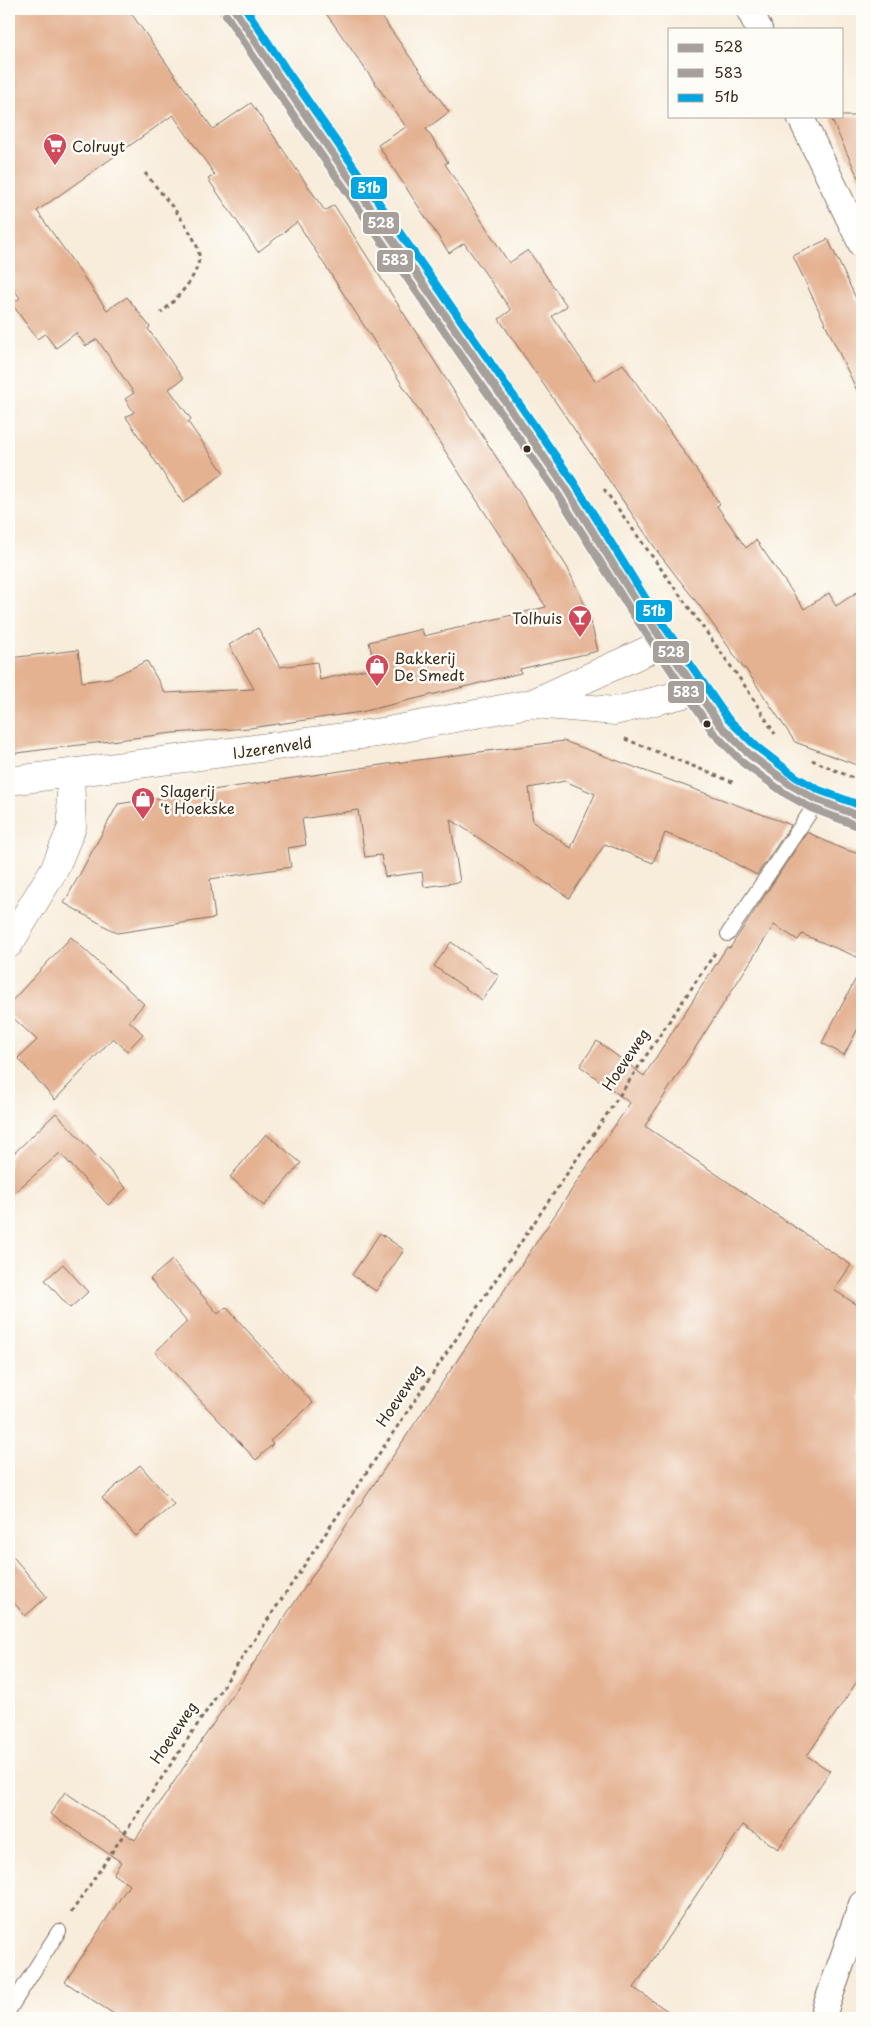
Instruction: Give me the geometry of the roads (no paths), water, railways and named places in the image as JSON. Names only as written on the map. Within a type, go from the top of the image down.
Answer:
[{"type":"main road","points":[[234,9],[277,74],[564,487],[664,643],[720,725],[750,755],[791,785],[814,798],[862,816]]},
{"type":"main road","name":"IJzerenveld","points":[[9,781],[383,732],[534,703],[664,643]]},
{"type":"main road","name":"IJzerenveld","points":[[534,703],[615,711],[696,691]]},
{"type":"main road","points":[[9,944],[55,868],[72,827],[70,774]]},
{"type":"street","points":[[749,9],[758,28]]},
{"type":"street","points":[[801,118],[862,245]]},
{"type":"street","points":[[822,2018],[862,1904]]},
{"type":"lane","points":[[728,934],[809,814],[814,798]]},
{"type":"lane","points":[[9,2010],[59,1931]]},
{"type":"place","name":"Colruyt","points":[[55,166]]},
{"type":"place","name":"Tolhuis","points":[[580,638]]},
{"type":"place","name":"Bakkerij De Smedt","points":[[377,687]]},
{"type":"place","name":"Slagerij 't Hoekske","points":[[143,820]]}]
